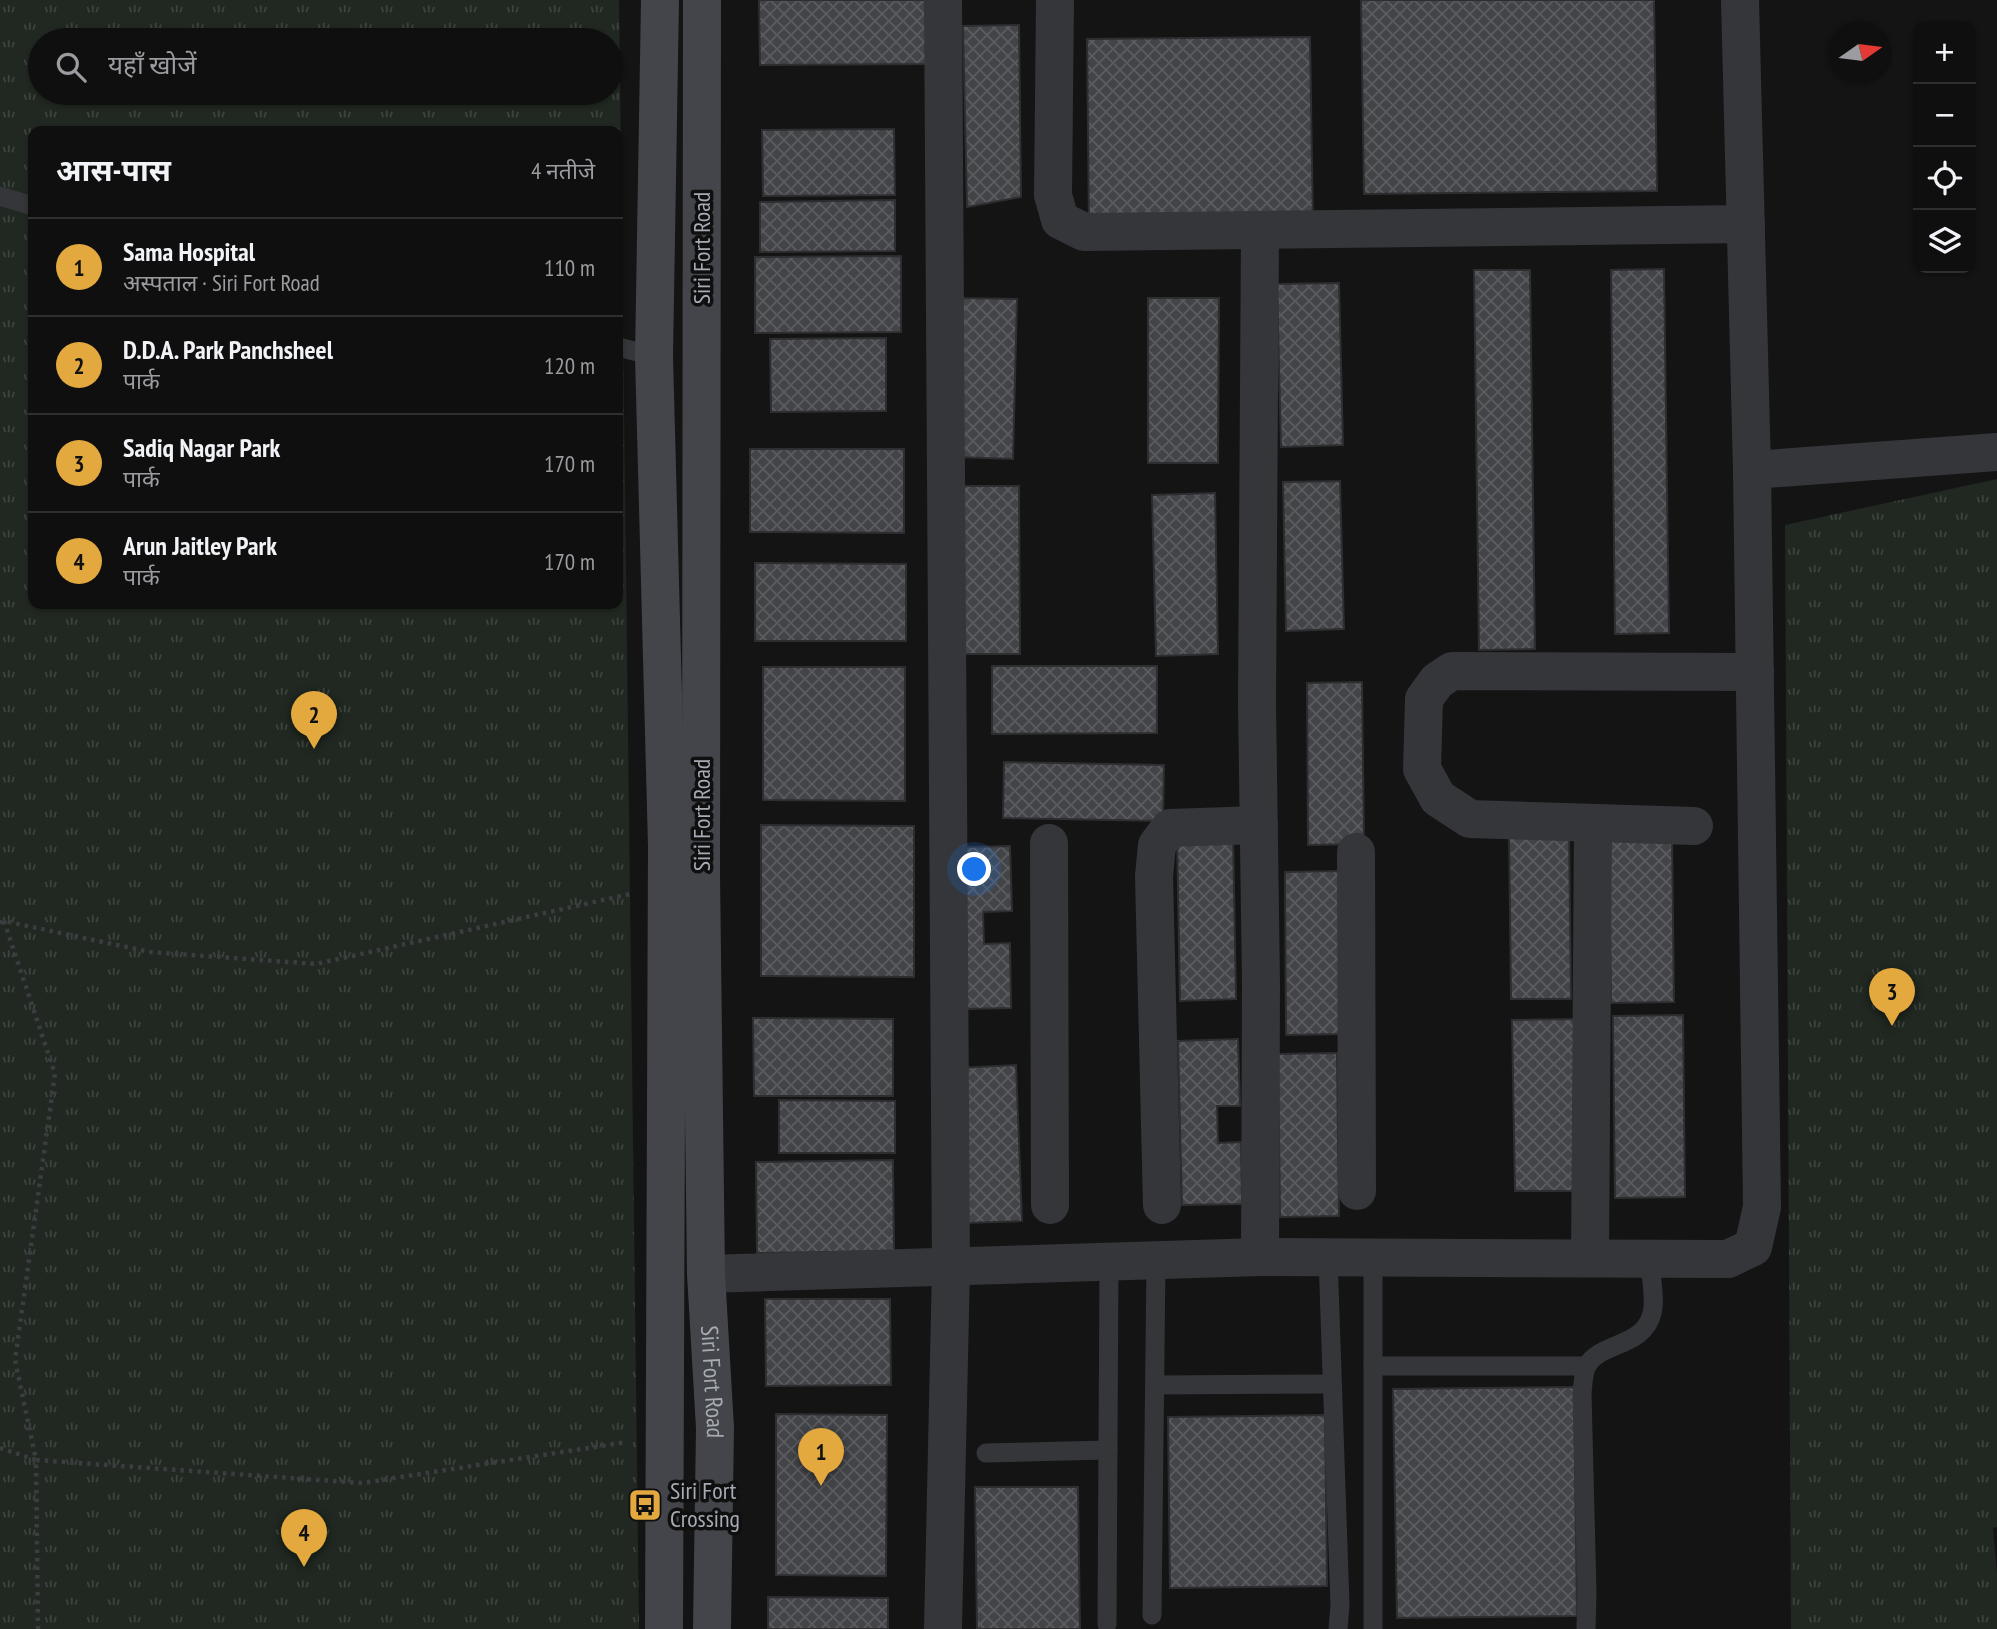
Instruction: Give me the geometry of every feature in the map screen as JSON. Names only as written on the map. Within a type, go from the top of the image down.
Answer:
[{"type":"street","name":"Siri Fort Road","points":[[660,0],[636,352],[667,846],[664,1629]]},
{"type":"street","name":"Siri Fort Road","points":[[702,0],[701,874],[705,1274],[715,1428],[712,1629]]},
{"type":"street","points":[[943,0],[951,1267],[943,1629]]},
{"type":"street","points":[[1055,0],[1053,195],[1060,220],[1084,232],[1260,232],[1746,224]]},
{"type":"street","points":[[705,1274],[1259,1257],[1728,1259],[1753,1247],[1762,1207],[1752,470],[1740,0]]},
{"type":"street","points":[[1259,1257],[1260,232]]},
{"type":"street","points":[[1752,470],[1997,452]]},
{"type":"street","points":[[1694,825],[1470,820],[1438,798],[1422,769],[1424,699],[1437,681],[1452,671],[1755,672]]},
{"type":"street","points":[[1590,1258],[1593,823]]},
{"type":"street","points":[[1162,1205],[1154,876],[1157,845],[1170,828],[1259,825]]},
{"type":"street","points":[[1049,843],[1050,1205]]},
{"type":"street","points":[[1356,852],[1357,1191]]},
{"type":"lane","points":[[0,196],[28,204]]},
{"type":"lane","points":[[1328,1257],[1340,1605],[1338,1629]]},
{"type":"lane","points":[[1373,1258],[1373,1629]]},
{"type":"lane","points":[[1586,1629],[1582,1392],[1587,1366],[1599,1353],[1624,1344],[1642,1331],[1652,1313],[1650,1258]]},
{"type":"lane","points":[[1152,1615],[1156,1261]]},
{"type":"lane","points":[[1107,1624],[1109,1262]]},
{"type":"lane","points":[[1373,1366],[1587,1366]]},
{"type":"lane","points":[[1155,1385],[1332,1384]]},
{"type":"lane","points":[[986,1453],[1108,1450]]},
{"type":"path","points":[[2,922],[150,952],[316,964],[630,894]]},
{"type":"path","points":[[2,922],[55,1074],[15,1360],[36,1460],[38,1629]]},
{"type":"path","points":[[0,1448],[36,1460],[362,1483],[637,1440]]},
{"type":"green space","points":[[0,0],[619,0],[619,28],[28,28],[28,105],[620,105],[621,126],[28,126],[28,609],[623,609],[623,326],[639,1629],[0,1629]]},
{"type":"green space","points":[[1997,479],[1997,1527],[1993,1528],[1997,1573],[1997,1629],[1791,1629],[1785,525]]},
{"type":"building","points":[[759,0],[932,0],[933,64],[760,65]]},
{"type":"building","points":[[1361,0],[1654,0],[1657,191],[1364,194]]},
{"type":"building","points":[[1019,25],[1021,197],[967,207],[963,26]]},
{"type":"building","points":[[1310,37],[1313,226],[1089,228],[1087,39]]},
{"type":"building","points":[[894,129],[895,195],[763,196],[762,130]]},
{"type":"building","points":[[895,200],[895,251],[760,252],[760,202]]},
{"type":"building","points":[[901,256],[901,332],[755,333],[755,257]]},
{"type":"building","points":[[1664,269],[1669,633],[1615,634],[1611,270]]},
{"type":"building","points":[[1474,270],[1530,270],[1535,649],[1479,650]]},
{"type":"building","points":[[1339,283],[1343,445],[1281,447],[1277,284]]},
{"type":"building","points":[[961,298],[1017,299],[1013,459],[957,457]]},
{"type":"building","points":[[1148,298],[1219,298],[1218,463],[1148,463]]},
{"type":"building","points":[[886,338],[886,411],[771,412],[770,339]]},
{"type":"building","points":[[750,449],[904,449],[904,533],[750,532]]},
{"type":"building","points":[[1340,481],[1344,629],[1286,631],[1283,482]]},
{"type":"building","points":[[957,486],[1019,486],[1020,654],[957,654]]},
{"type":"building","points":[[1215,493],[1218,654],[1156,656],[1152,495]]},
{"type":"building","points":[[755,563],[906,564],[906,641],[755,641]]},
{"type":"building","points":[[992,666],[1157,666],[1157,733],[992,734]]},
{"type":"building","points":[[763,667],[905,667],[905,801],[763,800]]},
{"type":"building","points":[[1362,682],[1364,844],[1308,845],[1307,683]]},
{"type":"building","points":[[1004,762],[1164,765],[1163,821],[1003,818]]},
{"type":"building","points":[[761,825],[914,826],[914,977],[761,976]]},
{"type":"building","points":[[1569,829],[1571,999],[1511,999],[1509,830]]},
{"type":"building","points":[[1233,834],[1236,999],[1180,1001],[1177,835]]},
{"type":"building","points":[[1672,835],[1674,1002],[1611,1003],[1609,836]]},
{"type":"building","points":[[1010,846],[1012,911],[983,912],[984,944],[1010,943],[1011,1008],[967,1009],[963,847]]},
{"type":"building","points":[[1339,871],[1341,1034],[1286,1035],[1285,872]]},
{"type":"building","points":[[1683,1015],[1685,1197],[1615,1198],[1613,1016]]},
{"type":"building","points":[[753,1018],[893,1019],[893,1096],[754,1096]]},
{"type":"building","points":[[1576,1019],[1578,1191],[1515,1191],[1512,1020]]},
{"type":"building","points":[[1238,1039],[1240,1106],[1217,1106],[1218,1143],[1241,1142],[1242,1204],[1182,1205],[1178,1041]]},
{"type":"building","points":[[1337,1053],[1339,1216],[1280,1217],[1278,1054]]},
{"type":"building","points":[[1016,1065],[1022,1221],[965,1223],[958,1068]]},
{"type":"building","points":[[779,1100],[895,1101],[895,1153],[779,1153]]},
{"type":"building","points":[[893,1160],[894,1251],[757,1253],[756,1162]]},
{"type":"building","points":[[765,1299],[890,1299],[891,1385],[766,1386]]},
{"type":"building","points":[[1574,1387],[1577,1616],[1397,1618],[1393,1389]]},
{"type":"building","points":[[776,1414],[887,1415],[886,1576],[776,1575]]},
{"type":"building","points":[[1325,1415],[1327,1586],[1170,1588],[1168,1417]]},
{"type":"building","points":[[975,1487],[1078,1487],[1080,1629],[977,1629]]},
{"type":"building","points":[[768,1597],[888,1598],[888,1629],[768,1629]]},
{"type":"place","name":"D.D.A. Park Panchsheel","points":[[314,749]]},
{"type":"place","name":"Sadiq Nagar Park","points":[[1892,1026]]},
{"type":"place","name":"Sama Hospital","points":[[821,1486]]},
{"type":"place","name":"Siri Fort Crossing","points":[[645,1505]]},
{"type":"place","name":"Arun Jaitley Park","points":[[304,1567]]}]
